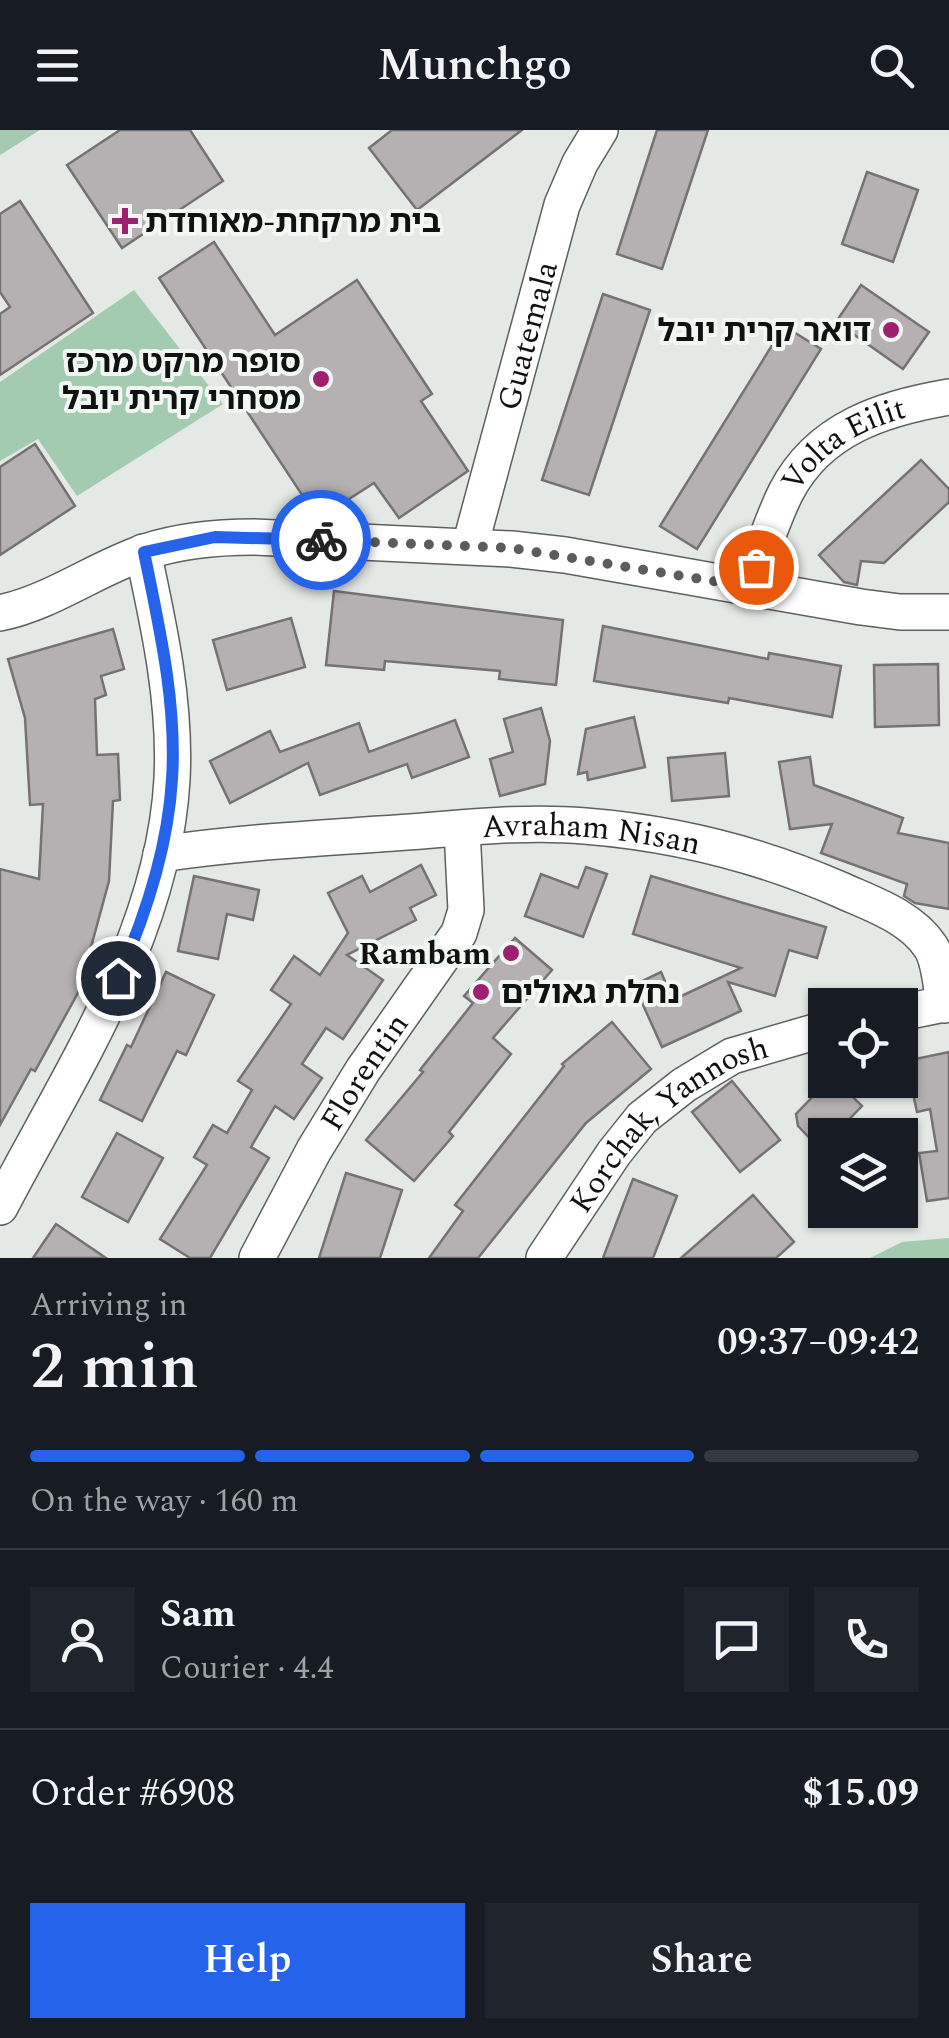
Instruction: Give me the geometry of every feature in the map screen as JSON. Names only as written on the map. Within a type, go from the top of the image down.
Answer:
[{"type":"street","name":"Guatemala","points":[[470,546],[562,205],[600,130]]},
{"type":"street","name":"Volta Eilit","points":[[749,587],[787,490],[810,460],[836,436],[870,416],[944,398]]},
{"type":"street","points":[[0,612],[23,608],[144,552],[215,537],[470,546],[566,555],[900,612],[949,612]]},
{"type":"street","points":[[0,1207],[109,998],[149,897],[161,854],[172,779],[171,726],[161,639],[144,552]]},
{"type":"street","name":"Avraham Nisan","points":[[161,854],[224,845],[583,825],[709,845],[807,875],[912,926],[932,948],[947,1004]]},
{"type":"street","name":"Florentin","points":[[257,1258],[314,1150],[363,1070],[459,933],[466,910],[462,829]]},
{"type":"street","points":[[918,1010],[947,1004]]},
{"type":"street","name":"Korchak, Yannosh","points":[[544,1258],[614,1152],[642,1118],[684,1085],[732,1056],[808,1034]]},
{"type":"green space","points":[[0,130],[40,130],[0,155]]},
{"type":"green space","points":[[134,290],[223,404],[77,496],[38,439],[0,461],[0,382]]},
{"type":"green space","points":[[949,1238],[949,1258],[870,1258],[902,1242]]},
{"type":"building","points":[[120,130],[190,130],[223,181],[122,248],[67,165]]},
{"type":"building","points":[[392,130],[522,130],[417,210],[369,148]]},
{"type":"building","points":[[657,130],[708,130],[662,269],[617,254]]},
{"type":"building","points":[[867,172],[918,190],[893,262],[842,244]]},
{"type":"building","points":[[20,201],[93,313],[0,375],[0,314],[10,307],[0,292],[0,214]]},
{"type":"building","points":[[214,242],[275,335],[357,280],[432,394],[421,401],[468,471],[399,518],[374,483],[318,519],[159,278]]},
{"type":"building","points":[[861,285],[929,332],[903,369],[836,322]]},
{"type":"building","points":[[603,294],[650,310],[589,495],[542,480]]},
{"type":"building","points":[[784,326],[821,349],[697,549],[660,526]]},
{"type":"building","points":[[35,444],[75,506],[0,555],[0,467]]},
{"type":"building","points":[[921,460],[949,489],[949,502],[884,563],[861,561],[857,585],[844,582],[819,555]]},
{"type":"building","points":[[334,591],[563,620],[556,685],[499,679],[500,671],[385,661],[384,670],[326,665]]},
{"type":"building","points":[[291,618],[305,667],[227,690],[213,640]]},
{"type":"building","points":[[603,626],[768,659],[769,653],[841,666],[832,717],[729,698],[728,703],[594,681]]},
{"type":"building","points":[[113,629],[124,669],[101,676],[106,695],[95,699],[97,755],[118,754],[120,800],[113,801],[109,881],[79,991],[0,1125],[0,869],[39,879],[43,804],[30,805],[25,718],[8,659]]},
{"type":"building","points":[[938,664],[939,725],[875,727],[874,665]]},
{"type":"building","points":[[541,708],[550,741],[545,784],[500,796],[490,759],[513,752],[504,719]]},
{"type":"building","points":[[634,717],[645,767],[588,780],[587,772],[578,774],[586,729]]},
{"type":"building","points":[[455,720],[469,757],[412,778],[407,764],[320,795],[308,763],[230,803],[210,761],[270,731],[280,752],[359,723],[369,752]]},
{"type":"building","points":[[725,753],[729,796],[672,801],[668,758]]},
{"type":"building","points":[[810,757],[814,785],[903,818],[898,833],[949,843],[949,909],[915,903],[904,896],[907,884],[821,853],[832,824],[790,829],[779,762]]},
{"type":"building","points":[[421,865],[436,895],[410,908],[416,920],[347,955],[383,980],[343,1039],[326,1028],[302,1064],[322,1078],[294,1119],[275,1106],[251,1147],[269,1158],[210,1258],[190,1258],[160,1239],[207,1165],[194,1157],[213,1125],[227,1133],[252,1090],[238,1081],[291,1004],[271,990],[294,956],[320,975],[348,933],[328,893],[362,876],[370,892]]},
{"type":"building","points":[[586,867],[607,874],[583,937],[525,916],[541,874],[578,888]]},
{"type":"building","points":[[194,876],[259,890],[253,920],[227,914],[218,959],[178,951]]},
{"type":"building","points":[[651,876],[826,927],[817,958],[789,950],[775,996],[728,982],[741,1011],[662,1047],[634,985],[661,972],[673,1000],[741,968],[633,934]]},
{"type":"building","points":[[515,938],[552,970],[493,1038],[511,1054],[449,1132],[453,1136],[414,1181],[366,1140],[423,1072],[420,1070],[473,1003],[464,996]]},
{"type":"building","points":[[166,972],[214,995],[186,1055],[177,1051],[142,1121],[100,1100],[127,1045],[131,1047]]},
{"type":"building","points":[[612,1022],[651,1069],[586,1123],[478,1258],[429,1258],[463,1211],[455,1205],[562,1064]]},
{"type":"building","points":[[949,1052],[949,1198],[927,1201],[919,1153],[937,1151],[930,1109],[917,1112],[914,1098],[918,1098],[918,1058]]},
{"type":"building","points":[[732,1081],[780,1140],[740,1172],[692,1112]]},
{"type":"building","points":[[812,1098],[854,1098],[862,1106],[850,1118],[808,1118],[808,1136],[798,1126],[796,1114]]},
{"type":"building","points":[[117,1133],[163,1158],[128,1222],[82,1197]]},
{"type":"building","points":[[346,1173],[402,1190],[380,1258],[319,1258]]},
{"type":"building","points":[[633,1179],[677,1196],[653,1258],[603,1258]]},
{"type":"building","points":[[753,1195],[794,1242],[776,1258],[681,1258]]},
{"type":"building","points":[[56,1224],[106,1258],[33,1258]]},
{"type":"way so far","points":[[321,540],[511,548],[749,587],[756,567]]},
{"type":"place","name":"בית מרקחת-מאוחדת","points":[[125,221]]},
{"type":"place","name":"דואר קרית יובל","points":[[891,330]]},
{"type":"place","name":"סופר מרקט מרכז מסחרי קרית יובל","points":[[321,379]]},
{"type":"place","name":"Rambam","points":[[511,953]]},
{"type":"place","name":"נחלת גאולים","points":[[481,992]]},
{"type":"route","points":[[118,978],[161,854],[172,779],[171,726],[161,639],[144,552],[215,537],[321,540]]}]
